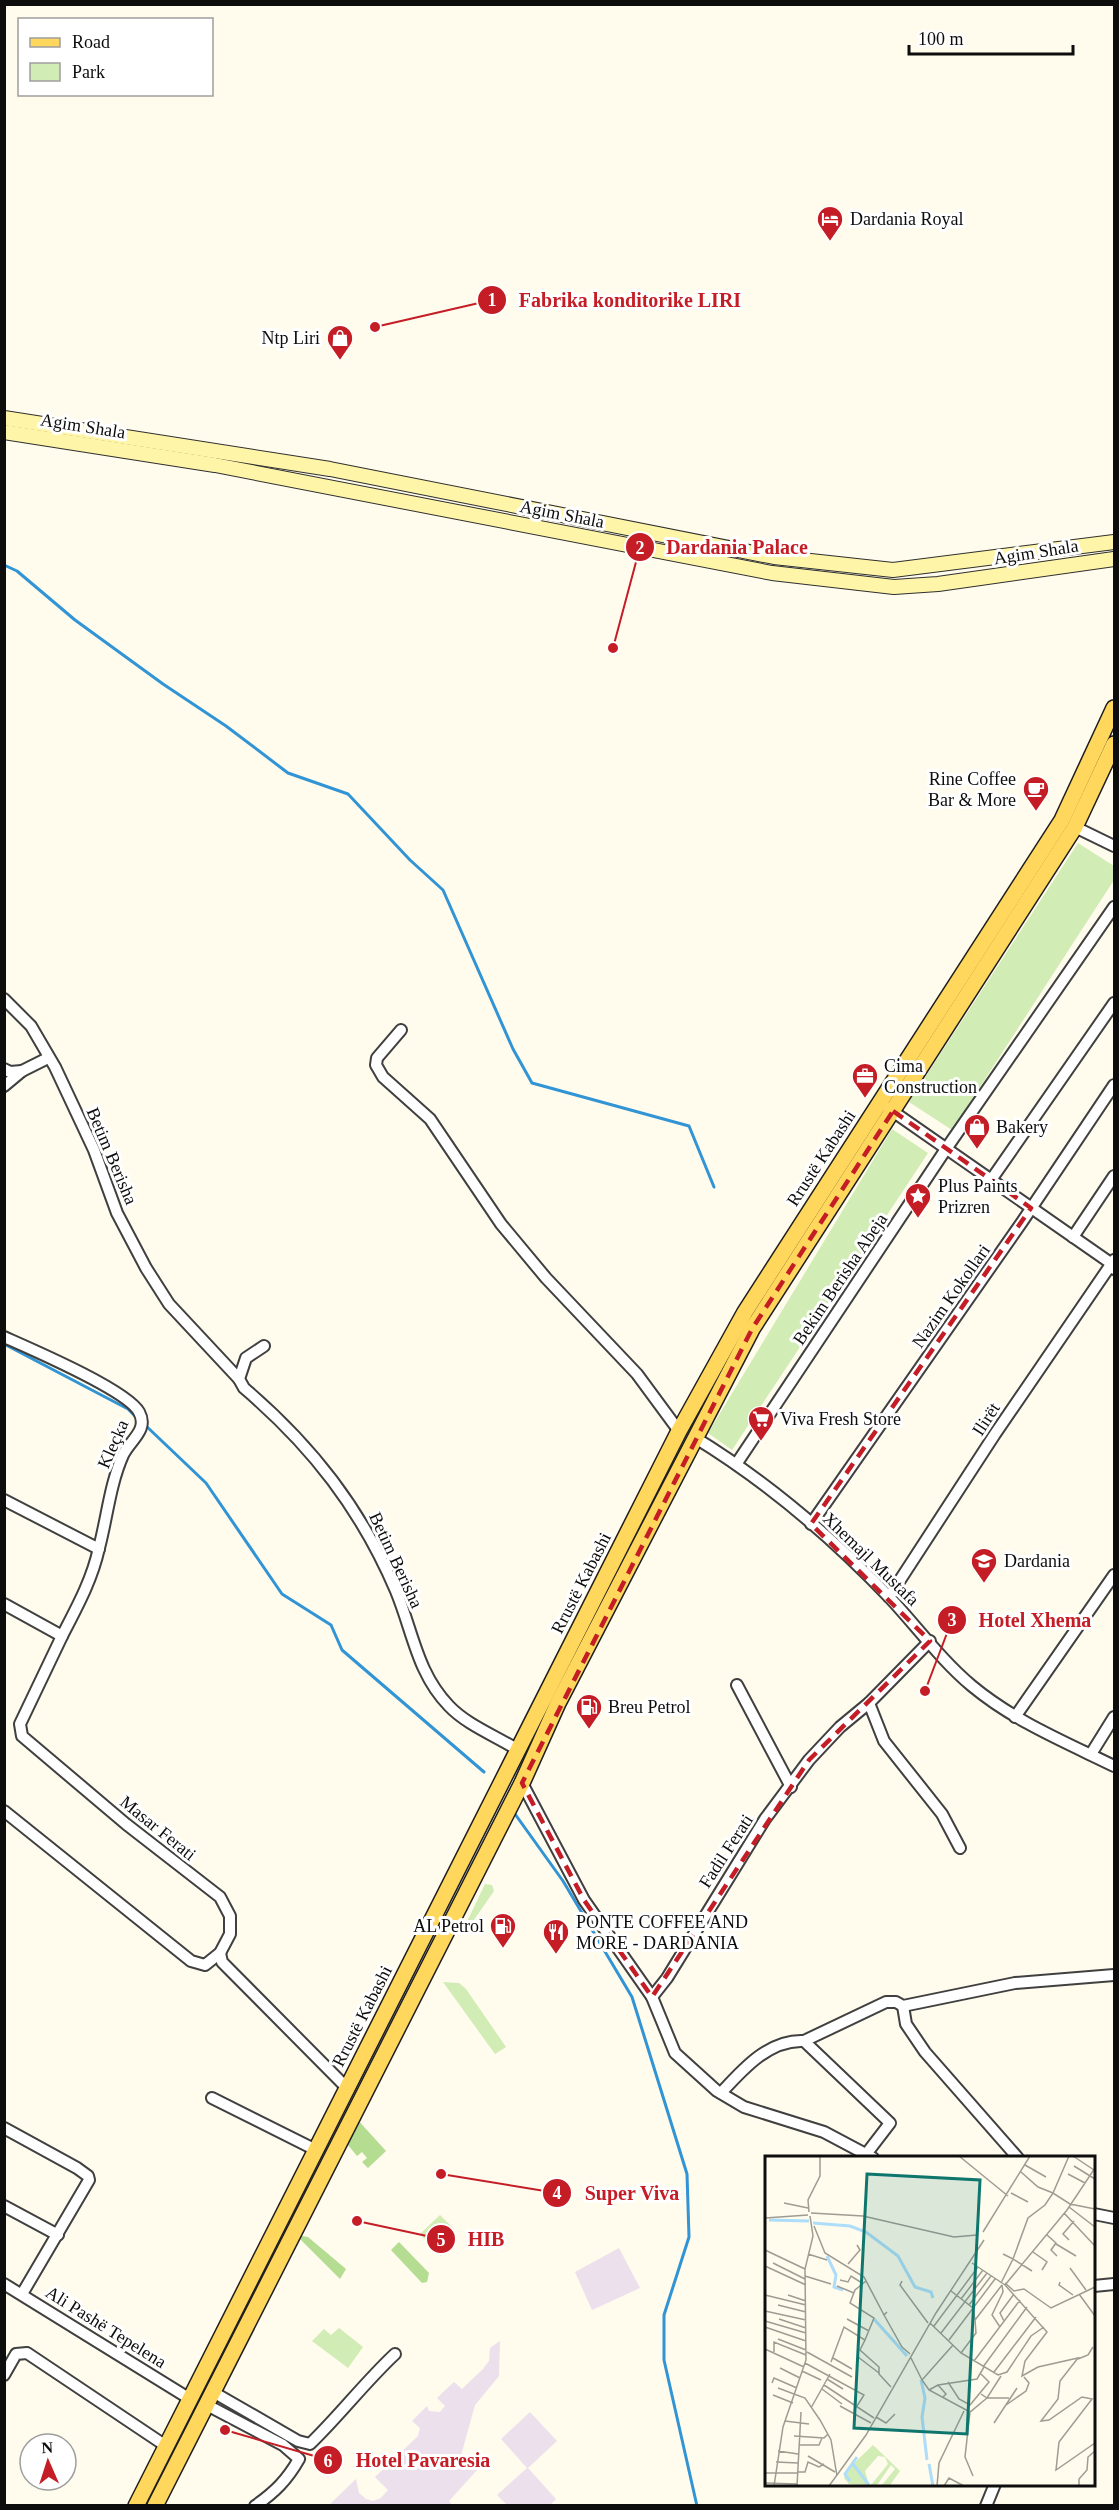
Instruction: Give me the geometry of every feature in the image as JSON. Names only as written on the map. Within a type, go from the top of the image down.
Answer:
[{"type":"main road","name":"Agim Shala","points":[[4,418],[330,470],[774,557],[893,570],[1114,542]]},
{"type":"main road","name":"Agim Shala","points":[[4,432],[215,465],[772,573],[894,587],[939,584],[1114,559]]},
{"type":"main road","name":"Rrustë Kabashi","points":[[136,2505],[679,1431],[741,1318],[1062,820],[1114,708]]},
{"type":"main road","name":"Rrustë Kabashi","points":[[155,2505],[522,1783],[558,1703],[752,1329],[1075,827],[1114,744]]},
{"type":"street","points":[[1075,827],[1114,846]]},
{"type":"street","name":"Bekim Berisha Abeja","points":[[737,1463],[946,1149],[1114,906]]},
{"type":"street","name":"Betim Berisha","points":[[4,999],[31,1026],[55,1067],[94,1150],[117,1213],[146,1268],[169,1304],[244,1388],[315,1456],[347,1499],[397,1593],[419,1663],[434,1689],[451,1708],[518,1750]]},
{"type":"street","points":[[991,1180],[1114,1003]]},
{"type":"street","points":[[400,1030],[377,1058],[376,1065],[383,1077],[430,1119],[501,1224],[546,1278],[637,1374],[679,1431]]},
{"type":"street","points":[[4,1086],[22,1071],[48,1058]]},
{"type":"street","points":[[4,1069],[10,1072],[22,1071]]},
{"type":"street","name":"Nazim Kokollari","points":[[811,1524],[1114,1085]]},
{"type":"street","points":[[879,1102],[1114,1265]]},
{"type":"street","points":[[1073,1237],[1114,1176]]},
{"type":"street","name":"Ilirët","points":[[889,1597],[995,1434],[1114,1265]]},
{"type":"street","name":"Kleçka","points":[[4,1337],[96,1380],[133,1403],[140,1413],[141,1430],[122,1457],[99,1549],[85,1592],[62,1636]]},
{"type":"street","points":[[238,1379],[246,1358],[264,1346]]},
{"type":"street","name":"Xhemajl Mustafa","points":[[694,1437],[737,1463],[811,1524],[889,1597],[971,1685],[1015,1717],[1114,1766]]},
{"type":"street","points":[[4,1500],[99,1549]]},
{"type":"street","points":[[1015,1717],[1114,1575]]},
{"type":"street","points":[[4,1604],[62,1636]]},
{"type":"street","name":"Masar Ferati","points":[[62,1636],[19,1731],[22,1736],[126,1824],[219,1897],[230,1916],[230,1934],[220,1953]]},
{"type":"street","name":"Fadil Ferati","points":[[652,1997],[667,1978],[765,1820],[809,1760],[840,1726],[869,1703],[930,1641]]},
{"type":"street","points":[[737,1685],[791,1787]]},
{"type":"street","points":[[869,1703],[884,1741],[942,1814],[960,1848]]},
{"type":"street","points":[[1091,1754],[1114,1717]]},
{"type":"street","points":[[522,1783],[584,1900],[652,1997],[675,2053],[721,2093],[744,2107],[824,2132],[870,2155],[890,2123],[804,2041]]},
{"type":"street","points":[[4,1811],[191,1962],[205,1965],[220,1953],[222,1962],[348,2088]]},
{"type":"street","points":[[721,2093],[750,2064],[768,2050],[804,2041],[886,2002],[896,2002],[903,2006],[1015,1983],[1114,1975]]},
{"type":"street","points":[[903,2006],[906,2024],[925,2052],[1017,2156]]},
{"type":"street","points":[[212,2098],[316,2150]]},
{"type":"street","points":[[4,2128],[88,2176],[89,2180],[22,2294]]},
{"type":"street","points":[[4,2206],[58,2235]]},
{"type":"street","points":[[1095,2214],[1114,2218]]},
{"type":"street","name":"Ali Pashë Tepelena","points":[[4,2284],[190,2399]]},
{"type":"street","points":[[1095,2286],[1114,2284]]},
{"type":"street","points":[[4,2375],[16,2354],[27,2353],[166,2446]]},
{"type":"street","points":[[210,2398],[297,2441],[310,2444],[342,2414],[378,2370],[395,2354]]},
{"type":"street","points":[[210,2398],[282,2445],[299,2459],[290,2476],[277,2491],[255,2505]]},
{"type":"street","points":[[986,2505],[994,2486]]},
{"type":"highlighted area","points":[[893,1111],[1031,1208],[811,1524],[930,1641],[809,1760],[652,1997],[584,1900],[522,1783],[752,1329]]},
{"type":"shaded area","points":[[619,2248],[640,2288],[592,2310],[575,2272]]},
{"type":"shaded area","points":[[500,2341],[499,2376],[475,2405],[460,2459],[478,2469],[449,2501],[452,2505],[329,2505],[356,2479],[359,2493],[366,2499],[373,2501],[381,2498],[388,2490],[375,2477],[418,2436],[420,2428],[412,2421],[427,2406],[429,2411],[440,2412],[445,2406],[437,2398],[454,2382],[462,2389],[483,2369],[489,2361],[490,2348]]},
{"type":"shaded area","points":[[530,2412],[557,2441],[528,2468],[556,2499],[550,2505],[507,2505],[497,2495],[527,2468],[501,2439]]},
{"type":"green space","points":[[1078,843],[1114,866],[1114,880],[952,1130],[909,1102]]},
{"type":"green space","points":[[892,1129],[928,1153],[732,1450],[708,1433]]},
{"type":"green space","points":[[485,1884],[492,1885],[494,1891],[469,1927],[464,1928]]},
{"type":"green space","points":[[443,1982],[459,1983],[466,1989],[506,2047],[495,2054]]},
{"type":"green space","points":[[356,2118],[386,2151],[368,2168],[362,2162],[367,2158],[362,2152],[357,2156],[344,2140]]},
{"type":"green space","points":[[440,2215],[454,2229],[451,2233],[457,2240],[441,2256],[420,2234]]},
{"type":"green space","points":[[296,2235],[308,2237],[346,2269],[340,2279]]},
{"type":"green space","points":[[399,2242],[429,2273],[427,2282],[422,2283],[391,2250]]},
{"type":"green space","points":[[339,2328],[363,2347],[348,2368],[312,2341],[324,2329],[331,2335]]},
{"type":"waterway","points":[[4,565],[17,571],[75,620],[163,684],[226,726],[288,773],[348,794],[410,860],[443,890],[513,1049],[532,1083],[689,1126],[714,1187]]},
{"type":"waterway","points":[[4,1344],[128,1409],[137,1418]]},
{"type":"waterway","points":[[144,1424],[206,1483],[282,1594],[331,1625],[342,1650],[484,1772]]},
{"type":"waterway","points":[[515,1814],[563,1881],[632,1997],[687,2174],[689,2237],[664,2315],[664,2360],[697,2506]]},
{"type":"place","name":"Dardania Royal","points":[[830,242]]},
{"type":"place","name":"Fabrika konditorike LIRI","points":[[375,327]]},
{"type":"place","name":"Ntp Liri","points":[[340,361]]},
{"type":"place","name":"Dardania Palace","points":[[613,648]]},
{"type":"place","name":"Rine Coffee Bar & More","points":[[1036,812]]},
{"type":"place","name":"Cima Construction","points":[[865,1099]]},
{"type":"place","name":"Bakery","points":[[977,1150]]},
{"type":"place","name":"Plus Paints Prizren","points":[[918,1219]]},
{"type":"place","name":"Viva Fresh Store","points":[[761,1442]]},
{"type":"place","name":"Dardania","points":[[984,1584]]},
{"type":"place","name":"Hotel Xhema","points":[[925,1691]]},
{"type":"place","name":"Breu Petrol","points":[[589,1730]]},
{"type":"place","name":"AL Petrol","points":[[503,1949]]},
{"type":"place","name":"PONTE COFFEE AND MORE - DARDANIA","points":[[556,1955]]},
{"type":"place","name":"Super Viva","points":[[441,2174]]},
{"type":"place","name":"HIB","points":[[357,2221]]},
{"type":"place","name":"Hotel Pavaresia","points":[[225,2430]]}]
